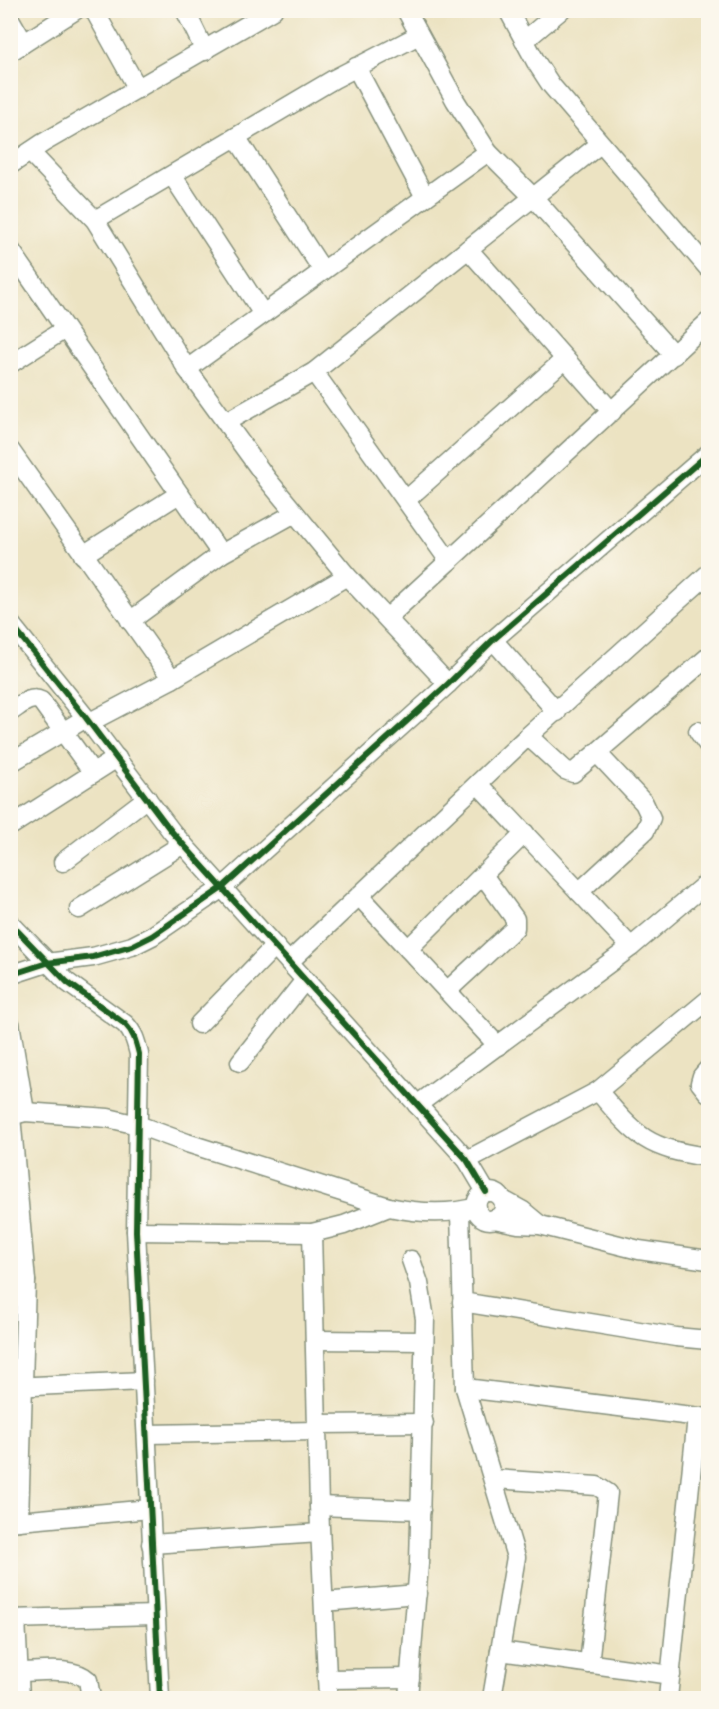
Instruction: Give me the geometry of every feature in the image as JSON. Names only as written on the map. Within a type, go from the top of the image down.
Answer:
[{"type":"street","points":[[10,19],[17,47],[76,10]]},
{"type":"street","points":[[94,10],[138,89]]},
{"type":"street","points":[[185,10],[205,51]]},
{"type":"street","points":[[10,165],[273,10]]},
{"type":"street","points":[[406,10],[454,100],[488,152],[533,198],[674,355]]},
{"type":"street","points":[[508,10],[551,85],[708,268]]},
{"type":"street","points":[[524,41],[561,10]]},
{"type":"street","points":[[96,219],[356,67],[419,34]]},
{"type":"street","points":[[356,67],[425,197]]},
{"type":"street","points":[[236,137],[323,271]]},
{"type":"street","points":[[226,422],[314,372],[600,144]]},
{"type":"street","points":[[30,152],[96,219],[187,369],[267,479],[347,576],[448,684]]},
{"type":"street","points":[[187,369],[488,152]]},
{"type":"street","points":[[172,175],[263,314]]},
{"type":"street","points":[[10,249],[16,271],[65,329],[221,554]]},
{"type":"street","points":[[468,249],[612,412]]},
{"type":"street","points":[[387,618],[708,322]]},
{"type":"street","points":[[10,364],[65,329]]},
{"type":"street","points":[[406,500],[565,359]]},
{"type":"street","points":[[314,372],[449,561]]},
{"type":"street","points":[[10,450],[172,679]]},
{"type":"street","points":[[10,975],[56,962],[93,957],[132,946],[152,936],[222,888],[448,684],[493,640],[708,454]]},
{"type":"street","points":[[83,555],[179,494]]},
{"type":"street","points":[[130,621],[221,554],[295,513]]},
{"type":"street","points":[[289,962],[528,736],[558,712],[708,574]]},
{"type":"street","points":[[10,763],[63,732],[172,679],[347,576]]},
{"type":"street","points":[[10,623],[183,844],[467,1160],[474,1204],[462,1302],[465,1388],[516,1557],[492,1698]]},
{"type":"street","points":[[493,640],[558,712]]},
{"type":"street","points":[[528,736],[569,772],[577,772],[708,657]]},
{"type":"street","points":[[10,712],[30,700],[38,699],[93,773]]},
{"type":"street","points":[[579,892],[645,831],[651,818],[644,803],[598,754]]},
{"type":"street","points":[[12,825],[117,758]]},
{"type":"street","points":[[478,784],[631,947]]},
{"type":"street","points":[[63,862],[147,798]]},
{"type":"street","points":[[408,949],[525,833]]},
{"type":"street","points":[[79,909],[183,844]]},
{"type":"street","points":[[447,991],[515,928],[515,919],[483,875]]},
{"type":"street","points":[[417,1105],[631,947],[708,882]]},
{"type":"street","points":[[359,896],[498,1046]]},
{"type":"street","points":[[10,923],[56,962],[67,982],[132,1031],[139,1054],[136,1231],[160,1698]]},
{"type":"street","points":[[199,1024],[274,946]]},
{"type":"street","points":[[240,1062],[305,980]]},
{"type":"street","points":[[467,1160],[598,1091],[708,1000]]},
{"type":"street","points":[[10,1023],[15,1114],[18,1282],[15,1522],[150,1509]]},
{"type":"street","points":[[708,1070],[702,1076],[700,1083],[708,1093]]},
{"type":"street","points":[[598,1091],[642,1138],[668,1150],[708,1157]]},
{"type":"street","points":[[15,1114],[108,1118],[138,1125],[187,1143],[389,1207],[411,1211],[474,1204],[523,1211],[540,1225]]},
{"type":"street","points":[[474,1204],[483,1217],[518,1224],[540,1225],[639,1250],[708,1260]]},
{"type":"street","points":[[136,1231],[312,1233],[344,1225],[389,1207]]},
{"type":"street","points":[[312,1233],[319,1506],[328,1698]]},
{"type":"street","points":[[408,1698],[417,1594],[421,1510],[425,1308],[411,1260]]},
{"type":"street","points":[[462,1302],[676,1337],[708,1340]]},
{"type":"street","points":[[315,1340],[424,1341]]},
{"type":"street","points":[[17,1387],[144,1381]]},
{"type":"street","points":[[465,1388],[703,1418],[668,1698]]},
{"type":"street","points":[[147,1434],[424,1423]]},
{"type":"street","points":[[494,1479],[597,1486],[608,1492],[589,1664]]},
{"type":"street","points":[[319,1506],[421,1510]]},
{"type":"street","points":[[152,1544],[320,1533]]},
{"type":"street","points":[[324,1602],[417,1594]]},
{"type":"street","points":[[20,1698],[13,1620],[155,1615]]},
{"type":"street","points":[[500,1651],[671,1675]]},
{"type":"street","points":[[18,1672],[79,1674],[88,1680],[91,1698]]},
{"type":"street","points":[[327,1679],[410,1678]]},
{"type":"cycle path","points":[[10,975],[47,963],[93,957],[132,946],[152,936],[222,888],[448,684],[493,640],[708,454]]},
{"type":"cycle path","points":[[10,623],[86,718],[172,832],[467,1160],[486,1192]]},
{"type":"cycle path","points":[[10,923],[67,982],[128,1027],[133,1034],[139,1054],[136,1231],[160,1698]]}]
